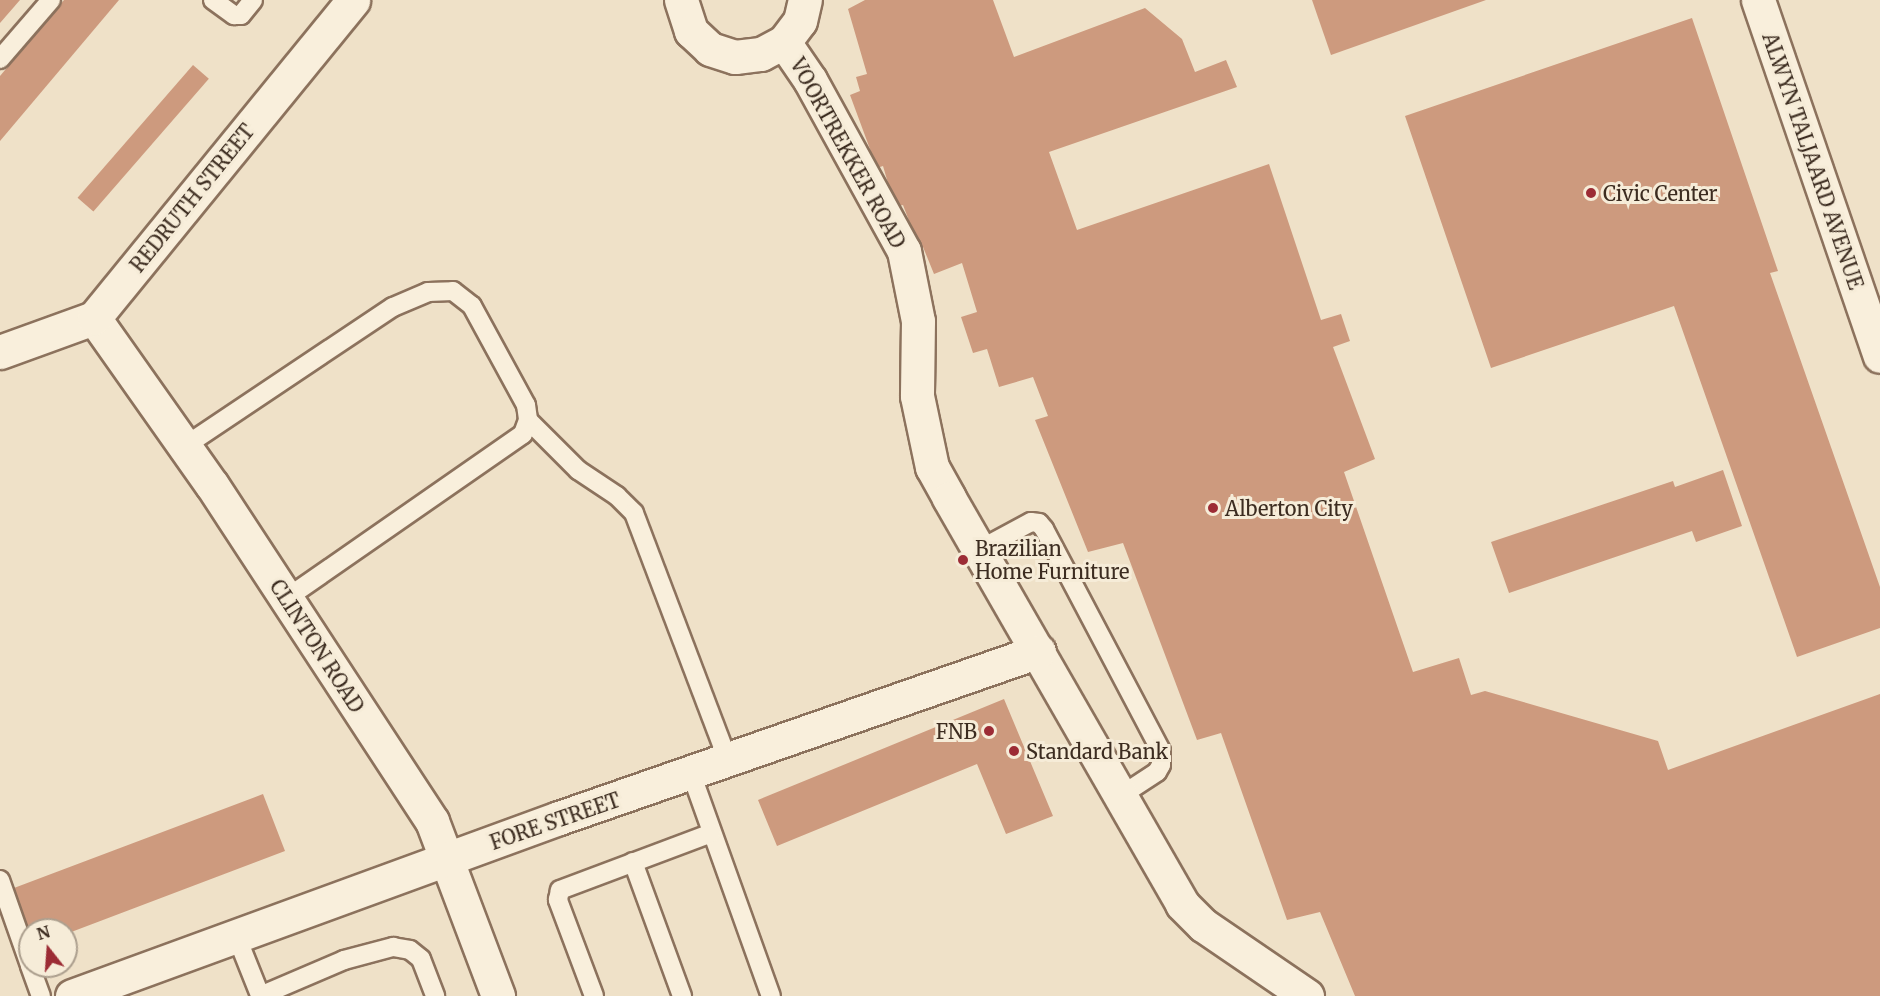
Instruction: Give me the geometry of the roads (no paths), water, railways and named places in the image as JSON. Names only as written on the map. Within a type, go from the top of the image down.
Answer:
[{"type":"street","name":"REDRUTH STREET","points":[[94,318],[353,0]]},
{"type":"street","points":[[679,3],[691,31],[710,49],[735,57],[761,54],[784,42],[800,21],[805,0]]},
{"type":"street","name":"ALWYN TALJAARD AVENUE","points":[[1758,0],[1880,357]]},
{"type":"street","name":"VOORTREKKER ROAD","points":[[784,42],[816,89],[904,250],[918,321],[917,396],[932,467],[1122,795],[1182,904],[1203,925],[1307,996]]},
{"type":"street","points":[[0,352],[94,318]]},
{"type":"street","name":"CLINTON ROAD","points":[[94,318],[185,446],[412,788],[448,859],[498,996]]},
{"type":"street","name":"FORE STREET","points":[[72,996],[448,859],[1039,651]]},
{"type":"lane","points":[[0,59],[51,0]]},
{"type":"lane","points":[[213,0],[234,15],[241,15],[253,0]]},
{"type":"lane","points":[[185,446],[393,307],[428,292],[453,291],[472,306],[526,405],[528,420],[523,434],[286,599]]},
{"type":"lane","points":[[528,420],[578,470],[617,496],[634,513],[728,761]]},
{"type":"lane","points":[[980,550],[1031,522],[1039,523],[1044,529],[1161,752],[1161,765],[1156,772],[1122,795]]},
{"type":"lane","points":[[691,773],[771,996]]},
{"type":"lane","points":[[594,996],[558,894],[562,888],[712,833]]},
{"type":"lane","points":[[633,862],[682,996]]},
{"type":"lane","points":[[0,880],[18,932]]},
{"type":"lane","points":[[236,935],[260,995],[371,951],[393,947],[410,950],[421,959],[435,996]]},
{"type":"lane","points":[[34,978],[41,996]]},
{"type":"place","name":"Civic Center","points":[[1591,193]]},
{"type":"place","name":"Alberton City","points":[[1213,508]]},
{"type":"place","name":"Brazilian Home Furniture","points":[[963,560]]},
{"type":"place","name":"FNB","points":[[989,731]]},
{"type":"place","name":"Standard Bank","points":[[1014,751]]}]
